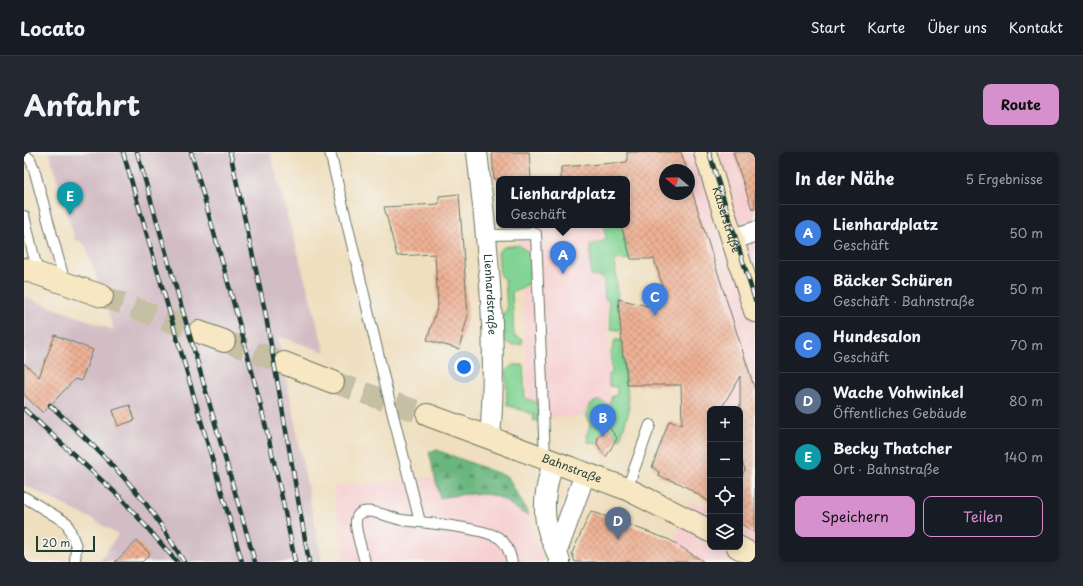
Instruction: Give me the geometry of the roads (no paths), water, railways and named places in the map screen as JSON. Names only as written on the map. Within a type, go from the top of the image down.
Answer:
[{"type":"main road","name":"Kaiserstraße","points":[[705,152],[755,311]]},
{"type":"main road","points":[[31,271],[102,296]]},
{"type":"main road","points":[[199,332],[224,341]]},
{"type":"main road","points":[[284,363],[333,382]]},
{"type":"main road","name":"Bahnstraße","points":[[428,415],[627,489],[707,529]]},
{"type":"main road","points":[[743,550],[755,556]]},
{"type":"street","name":"Lienhardstraße","points":[[477,152],[486,235],[493,355],[490,438]]},
{"type":"street","points":[[732,239],[755,232]]},
{"type":"street","points":[[549,461],[545,509],[548,530],[558,556]]},
{"type":"street","points":[[558,556],[585,474]]},
{"type":"lane","points":[[330,152],[386,388],[420,522]]},
{"type":"lane","points":[[24,154],[30,159],[34,169],[65,283]]},
{"type":"lane","points":[[24,216],[31,271]]},
{"type":"lane","points":[[486,235],[536,234],[549,461]]},
{"type":"lane","points":[[627,489],[650,425]]},
{"type":"lane","points":[[24,497],[66,523],[76,546],[75,562]]},
{"type":"lane","points":[[365,562],[356,524],[358,516],[362,512],[368,511],[401,520],[452,526],[500,538],[509,550],[512,562]]},
{"type":"tunnel","points":[[102,296],[199,332]]},
{"type":"tunnel","points":[[224,341],[284,363]]},
{"type":"tunnel","points":[[333,382],[428,415]]},
{"type":"railway","points":[[123,152],[242,562]]},
{"type":"railway","points":[[137,152],[255,562]]},
{"type":"railway","points":[[191,152],[261,407],[285,510],[295,562]]},
{"type":"railway","points":[[230,152],[265,311],[309,562]]},
{"type":"railway","points":[[709,152],[755,300]]},
{"type":"railway","points":[[50,405],[104,456],[141,497],[167,534],[184,562]]},
{"type":"railway","points":[[24,409],[122,499],[177,562]]},
{"type":"place","name":"Becky Thatcher","points":[[70,215]]},
{"type":"place","name":"Lienhardplatz","points":[[563,274]]},
{"type":"place","name":"Hundesalon","points":[[655,316]]},
{"type":"place","name":"Bäcker Schüren","points":[[603,437]]},
{"type":"place","name":"Wache Vohwinkel","points":[[618,540]]}]
